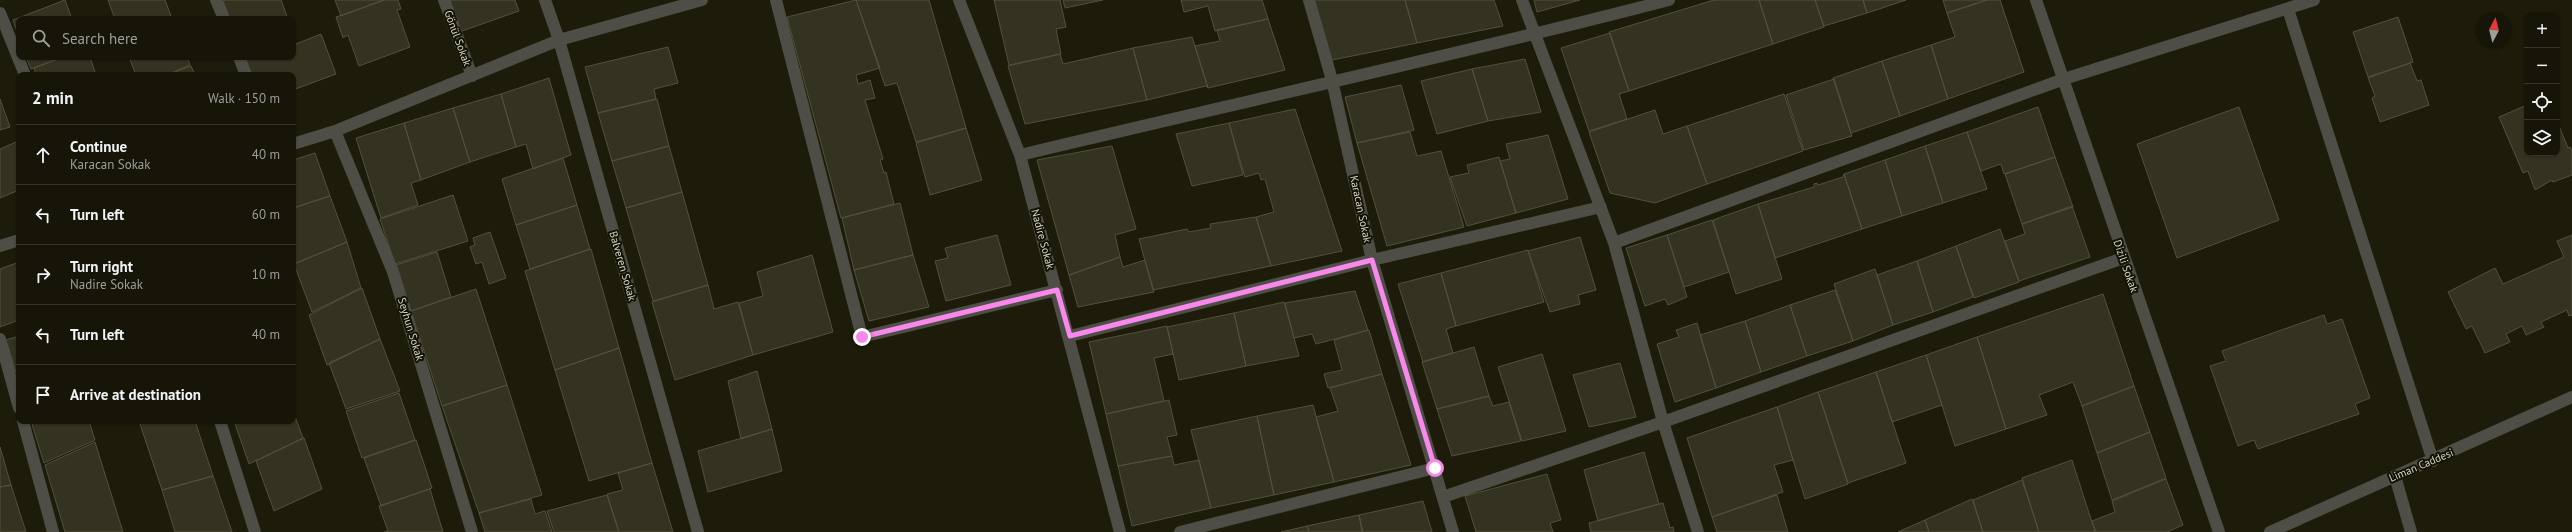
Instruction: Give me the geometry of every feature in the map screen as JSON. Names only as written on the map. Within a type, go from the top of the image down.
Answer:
[{"type":"street","points":[[216,0],[223,16]]},
{"type":"street","name":"Gönül Sokak","points":[[444,0],[472,76]]},
{"type":"street","name":"Balveren Sokak","points":[[545,0],[559,40],[698,532]]},
{"type":"street","points":[[296,143],[335,131],[559,40],[702,0]]},
{"type":"street","points":[[776,0],[862,337],[1057,290]]},
{"type":"street","name":"Nadire Sokak","points":[[959,0],[1020,155],[1070,336],[1120,532]]},
{"type":"street","name":"Karacan Sokak","points":[[1309,0],[1332,80],[1372,260],[1453,532]]},
{"type":"street","points":[[1522,0],[1614,243],[1663,422],[1698,532]]},
{"type":"street","points":[[1020,155],[1332,80],[1534,35],[1669,0]]},
{"type":"street","name":"Dizili Sokak","points":[[2036,0],[2218,532]]},
{"type":"street","points":[[1614,243],[2064,79],[2314,0]]},
{"type":"street","points":[[2288,9],[2433,461]]},
{"type":"street","points":[[0,13],[16,53]]},
{"type":"street","points":[[19,60],[24,72]]},
{"type":"street","points":[[240,60],[245,72]]},
{"type":"street","name":"Seyhun Sokak","points":[[335,131],[393,272],[472,532]]},
{"type":"street","points":[[1070,336],[1372,260],[1601,207]]},
{"type":"street","points":[[0,246],[16,241]]},
{"type":"street","points":[[1443,497],[1663,422],[2123,258]]},
{"type":"street","points":[[0,339],[16,397]]},
{"type":"street","name":"Liman Caddesi","points":[[2270,532],[2395,476],[2433,461],[2572,397]]},
{"type":"street","points":[[24,424],[53,532]]},
{"type":"street","points":[[221,424],[255,532]]},
{"type":"street","points":[[1180,532],[1435,468]]},
{"type":"street","points":[[2395,476],[2411,532]]},
{"type":"building","points":[[65,0],[71,16],[23,16]]},
{"type":"building","points":[[108,0],[165,0],[171,16],[114,16]]},
{"type":"building","points":[[281,0],[287,16],[229,16],[223,1]]},
{"type":"building","points":[[335,0],[383,0],[341,16]]},
{"type":"building","points":[[385,0],[398,0],[401,9],[397,10],[410,47],[359,66],[348,35],[343,38],[336,17]]},
{"type":"building","points":[[447,0],[515,0],[519,11],[459,32]]},
{"type":"building","points":[[856,0],[880,68],[856,75],[858,84],[870,80],[875,98],[865,100],[883,159],[880,160],[884,173],[886,172],[894,204],[841,218],[787,17]]},
{"type":"building","points":[[856,0],[929,0],[966,128],[916,142],[897,83],[885,86]]},
{"type":"building","points":[[994,0],[1060,0],[1066,27],[1056,29],[1061,54],[1009,65]]},
{"type":"building","points":[[1063,0],[1103,0],[1065,8]]},
{"type":"building","points":[[1181,0],[1262,0],[1268,19],[1215,31],[1208,6],[1184,12]]},
{"type":"building","points":[[1313,0],[1405,0],[1417,43],[1332,60]]},
{"type":"building","points":[[1405,0],[1494,0],[1503,26],[1417,43]]},
{"type":"building","points":[[1534,0],[1580,0],[1537,12]]},
{"type":"building","points":[[1714,0],[1759,0],[1773,44],[1629,91],[1609,32]]},
{"type":"building","points":[[1759,0],[1815,0],[1824,27],[1773,44]]},
{"type":"building","points":[[1815,0],[1863,0],[1867,13],[1824,26]]},
{"type":"building","points":[[1863,0],[1906,0],[1867,13]]},
{"type":"building","points":[[1943,0],[1987,0],[1947,13]]},
{"type":"building","points":[[1987,0],[2000,0],[2024,72],[1948,99],[1931,45],[1955,37],[1947,13]]},
{"type":"building","points":[[2398,17],[2413,62],[2368,77],[2353,32]]},
{"type":"building","points":[[16,19],[16,28],[13,20]]},
{"type":"building","points":[[1268,19],[1285,70],[1208,88],[1195,46],[1220,41],[1217,30]]},
{"type":"building","points":[[1610,33],[1629,91],[1619,94],[1627,119],[1589,131],[1561,48]]},
{"type":"building","points":[[321,34],[336,74],[296,89],[296,72],[250,72],[246,60],[296,60],[296,44]]},
{"type":"building","points":[[1192,37],[1208,88],[1206,86],[1147,100],[1133,48]]},
{"type":"building","points":[[1931,45],[1948,99],[1900,116],[1882,61]]},
{"type":"building","points":[[668,47],[678,83],[654,89],[656,99],[598,113],[585,67]]},
{"type":"building","points":[[1133,48],[1147,100],[1025,124],[1008,66],[1060,54],[1063,64]]},
{"type":"building","points":[[1525,59],[1541,112],[1488,121],[1472,69]]},
{"type":"building","points":[[27,60],[55,60],[31,69]]},
{"type":"building","points":[[55,60],[91,60],[95,72],[35,72],[34,68]]},
{"type":"building","points":[[130,60],[188,60],[190,65],[173,72],[135,72]]},
{"type":"building","points":[[1882,61],[1900,116],[1851,133],[1833,78]]},
{"type":"building","points":[[2410,63],[2417,81],[2421,80],[2429,105],[2380,122],[2372,98],[2375,96],[2368,78]]},
{"type":"building","points":[[191,66],[194,72],[175,72]]},
{"type":"building","points":[[1472,69],[1488,121],[1437,134],[1421,81]]},
{"type":"building","points":[[549,78],[571,155],[533,169],[526,144],[516,147],[501,94]]},
{"type":"building","points":[[1834,79],[1852,136],[1804,150],[1786,95]]},
{"type":"building","points":[[1401,85],[1414,130],[1357,143],[1345,97]]},
{"type":"building","points":[[501,94],[516,147],[470,162],[453,108]]},
{"type":"building","points":[[1784,94],[1803,151],[1707,184],[1687,126]]},
{"type":"building","points":[[0,99],[10,127],[0,130]]},
{"type":"building","points":[[657,99],[669,146],[612,161],[598,113]]},
{"type":"building","points":[[2524,106],[2524,156],[2560,156],[2560,128],[2568,148],[2570,147],[2572,151],[2572,175],[2553,182],[2552,180],[2535,190],[2528,171],[2523,173],[2499,117]]},
{"type":"building","points":[[2038,107],[2055,157],[2004,174],[2001,164],[1981,171],[1967,132]]},
{"type":"building","points":[[2239,107],[2279,220],[2177,258],[2137,144]]},
{"type":"building","points":[[453,108],[470,162],[421,180],[404,123]]},
{"type":"building","points":[[1295,109],[1342,251],[1271,266],[1256,217],[1274,212],[1265,179],[1261,180],[1259,173],[1245,177],[1229,123]]},
{"type":"building","points":[[1655,110],[1663,134],[1687,126],[1707,184],[1655,203],[1610,193],[1589,132]]},
{"type":"building","points":[[404,123],[421,180],[411,183],[418,205],[381,218],[356,138]]},
{"type":"building","points":[[1229,123],[1243,175],[1192,186],[1176,134]]},
{"type":"building","points":[[966,128],[982,180],[930,195],[916,143]]},
{"type":"building","points":[[1410,132],[1417,156],[1441,151],[1464,227],[1387,246],[1357,143]]},
{"type":"building","points":[[1967,132],[1987,189],[1943,203],[1925,146]]},
{"type":"building","points":[[1548,135],[1568,199],[1516,213],[1500,161],[1510,159],[1506,144]]},
{"type":"building","points":[[16,142],[16,191],[0,198],[0,149]]},
{"type":"building","points":[[669,146],[682,192],[626,208],[612,161]]},
{"type":"building","points":[[1112,146],[1136,229],[1115,235],[1120,257],[1069,275],[1037,160]]},
{"type":"building","points":[[1925,146],[1943,203],[1902,216],[1885,160]]},
{"type":"building","points":[[315,153],[330,196],[296,207],[296,159]]},
{"type":"building","points":[[1499,157],[1516,213],[1467,226],[1450,177],[1469,173],[1467,165]]},
{"type":"building","points":[[2055,157],[2073,207],[2022,224],[2005,174]]},
{"type":"building","points":[[563,158],[577,205],[516,225],[502,179]]},
{"type":"building","points":[[1885,160],[1902,216],[1862,229],[1844,174]]},
{"type":"building","points":[[1844,174],[1862,229],[1775,258],[1758,204],[1814,187],[1814,184],[1817,183],[1818,185],[1843,177]]},
{"type":"building","points":[[682,192],[708,285],[653,301],[626,208]]},
{"type":"building","points":[[453,195],[468,241],[395,264],[380,219]]},
{"type":"building","points":[[330,196],[347,242],[296,263],[296,207]]},
{"type":"building","points":[[900,203],[913,255],[854,270],[842,218]]},
{"type":"building","points":[[1758,204],[1782,279],[1736,294],[1713,220]]},
{"type":"building","points":[[577,205],[590,249],[530,269],[516,225]]},
{"type":"building","points":[[2072,206],[2090,257],[2019,281],[2005,241],[2025,234],[2022,224]]},
{"type":"building","points":[[1256,217],[1271,266],[1153,290],[1139,239],[1187,229],[1189,232],[1211,228],[1210,224]]},
{"type":"building","points":[[1712,220],[1729,272],[1684,287],[1667,235]]},
{"type":"building","points":[[2000,229],[2019,282],[1974,298],[1956,246]]},
{"type":"building","points":[[490,232],[506,278],[489,284],[482,262],[476,264],[470,247],[475,245],[473,238]]},
{"type":"building","points":[[997,235],[1011,285],[946,301],[935,261],[948,258],[945,248]]},
{"type":"building","points":[[1667,235],[1687,297],[1668,305],[1665,299],[1645,306],[1626,248]]},
{"type":"building","points":[[2572,235],[2572,315],[2569,316],[2567,310],[2541,322],[2544,327],[2526,335],[2522,326],[2506,334],[2510,342],[2485,353],[2472,326],[2466,329],[2448,292],[2495,268],[2503,284],[2564,257],[2557,241]]},
{"type":"building","points":[[1580,237],[1596,290],[1578,295],[1580,304],[1550,312],[1528,251]]},
{"type":"building","points":[[347,242],[361,288],[312,312],[296,269],[296,263]]},
{"type":"building","points":[[1956,246],[1973,297],[1933,312],[1917,261]]},
{"type":"building","points":[[591,249],[619,348],[555,370],[525,271]]},
{"type":"building","points":[[1528,250],[1544,302],[1456,326],[1441,273]]},
{"type":"building","points":[[437,252],[451,297],[411,311],[396,265]]},
{"type":"building","points":[[812,255],[833,332],[753,355],[739,303],[763,296],[757,272]]},
{"type":"building","points":[[913,255],[929,307],[869,321],[854,270]]},
{"type":"building","points":[[1120,257],[1123,267],[1145,260],[1154,292],[1078,307],[1069,275]]},
{"type":"building","points":[[1917,261],[1933,312],[1893,325],[1877,275]]},
{"type":"building","points":[[16,263],[16,321],[0,327],[0,269]]},
{"type":"building","points":[[1875,269],[1893,325],[1853,341],[1834,284]]},
{"type":"building","points":[[1441,273],[1456,326],[1446,329],[1453,353],[1423,362],[1398,284]]},
{"type":"building","points":[[708,285],[714,309],[738,302],[753,355],[675,380],[652,302]]},
{"type":"building","points":[[362,288],[380,339],[327,365],[309,315]]},
{"type":"building","points":[[476,289],[507,385],[442,406],[411,311]]},
{"type":"building","points":[[1835,290],[1853,341],[1807,356],[1790,305]]},
{"type":"building","points":[[1355,291],[1368,330],[1316,344],[1312,334],[1294,338],[1285,303]]},
{"type":"building","points":[[2103,294],[2134,386],[2082,406],[2073,382],[2039,395],[2047,415],[2006,429],[1977,337]]},
{"type":"building","points":[[1284,302],[1299,356],[1246,366],[1234,313]]},
{"type":"building","points":[[1790,305],[1807,356],[1761,372],[1745,321]]},
{"type":"building","points":[[1234,313],[1246,366],[1179,380],[1167,327]]},
{"type":"building","points":[[2324,315],[2327,324],[2342,319],[2370,398],[2355,404],[2359,414],[2258,449],[2254,440],[2238,446],[2210,366],[2226,361],[2222,351]]},
{"type":"building","points":[[1745,321],[1761,372],[1716,388],[1700,335]]},
{"type":"building","points":[[1697,323],[1716,388],[1675,402],[1657,344],[1679,337],[1676,330]]},
{"type":"building","points":[[1167,326],[1173,354],[1154,358],[1164,401],[1106,414],[1089,342]]},
{"type":"building","points":[[1369,330],[1382,374],[1328,388],[1324,374],[1342,370],[1334,340]]},
{"type":"building","points":[[16,337],[16,372],[6,340]]},
{"type":"building","points":[[1977,337],[2006,429],[1955,446],[1926,355]]},
{"type":"building","points":[[380,339],[400,391],[346,409],[329,363]]},
{"type":"building","points":[[1474,347],[1489,396],[1437,409],[1422,362]]},
{"type":"building","points":[[619,348],[652,463],[589,481],[555,370]]},
{"type":"building","points":[[1542,354],[1566,431],[1522,441],[1498,367]]},
{"type":"building","points":[[1926,355],[1942,405],[1892,422],[1876,372]]},
{"type":"building","points":[[1620,363],[1636,417],[1589,427],[1573,375]]},
{"type":"building","points":[[757,371],[772,429],[741,439],[728,381]]},
{"type":"building","points":[[1876,372],[1906,463],[1848,483],[1818,392]]},
{"type":"building","points":[[1382,374],[1411,465],[1334,482],[1316,417],[1338,411],[1330,388]]},
{"type":"building","points":[[507,385],[542,495],[479,513],[442,406]]},
{"type":"building","points":[[2134,386],[2150,432],[2097,453],[2082,406]]},
{"type":"building","points":[[1818,392],[1848,484],[1805,499],[1777,407]]},
{"type":"building","points":[[399,393],[415,440],[362,458],[346,411]]},
{"type":"building","points":[[1489,396],[1493,406],[1509,402],[1521,441],[1452,456],[1437,409]]},
{"type":"building","points":[[1169,400],[1177,435],[1167,437],[1172,456],[1118,466],[1106,414]]},
{"type":"building","points":[[1313,405],[1334,482],[1274,495],[1257,416]]},
{"type":"building","points":[[1777,407],[1793,460],[1774,465],[1783,492],[1712,517],[1687,438]]},
{"type":"building","points":[[1257,416],[1274,495],[1211,508],[1191,430]]},
{"type":"building","points":[[296,419],[303,438],[249,464],[235,424],[296,424]]},
{"type":"building","points":[[32,424],[90,424],[95,440],[44,463]]},
{"type":"building","points":[[140,424],[196,424],[213,476],[162,490]]},
{"type":"building","points":[[772,429],[782,471],[708,492],[698,451]]},
{"type":"building","points":[[2150,432],[2166,478],[2112,500],[2097,453]]},
{"type":"building","points":[[304,438],[322,489],[274,511],[256,461]]},
{"type":"building","points":[[416,440],[432,488],[381,506],[364,458]]},
{"type":"building","points":[[95,442],[123,532],[65,532],[45,465]]},
{"type":"building","points":[[0,447],[11,485],[0,487]]},
{"type":"building","points":[[1644,452],[1659,504],[1598,521],[1584,470]]},
{"type":"building","points":[[1172,456],[1174,465],[1199,460],[1211,508],[1132,526],[1118,466]]},
{"type":"building","points":[[2072,460],[2095,532],[2039,532],[2022,478]]},
{"type":"building","points":[[652,463],[673,532],[619,532],[607,494],[623,490],[618,473]]},
{"type":"building","points":[[1547,474],[1561,520],[1550,523],[1553,532],[1476,532],[1465,496]]},
{"type":"building","points":[[213,476],[232,532],[175,532],[162,490]]},
{"type":"building","points":[[2166,479],[2183,525],[2167,532],[2096,532],[2092,521],[2115,512],[2112,501]]},
{"type":"building","points":[[2022,480],[2039,532],[1983,532],[1973,500]]},
{"type":"building","points":[[11,485],[26,532],[0,532],[0,487]]},
{"type":"building","points":[[430,489],[443,532],[384,532],[388,531],[379,506]]},
{"type":"building","points":[[607,495],[619,532],[554,532],[547,511]]},
{"type":"building","points":[[1777,495],[1788,532],[1717,532],[1712,517]]},
{"type":"building","points":[[531,499],[535,514],[545,511],[552,532],[485,532],[479,513]]},
{"type":"building","points":[[1972,499],[1983,532],[1929,532],[1925,520]]},
{"type":"building","points":[[1423,501],[1432,532],[1362,532],[1359,515]]},
{"type":"building","points":[[1663,503],[1670,528],[1673,527],[1674,532],[1591,532],[1589,523]]},
{"type":"building","points":[[1359,515],[1363,532],[1309,532],[1307,526]]},
{"type":"building","points":[[1925,520],[1929,532],[1898,532]]},
{"type":"building","points":[[1307,526],[1309,532],[1281,532]]},
{"type":"route","points":[[862,337],[1057,290],[1070,336],[1372,260],[1435,468]]}]
